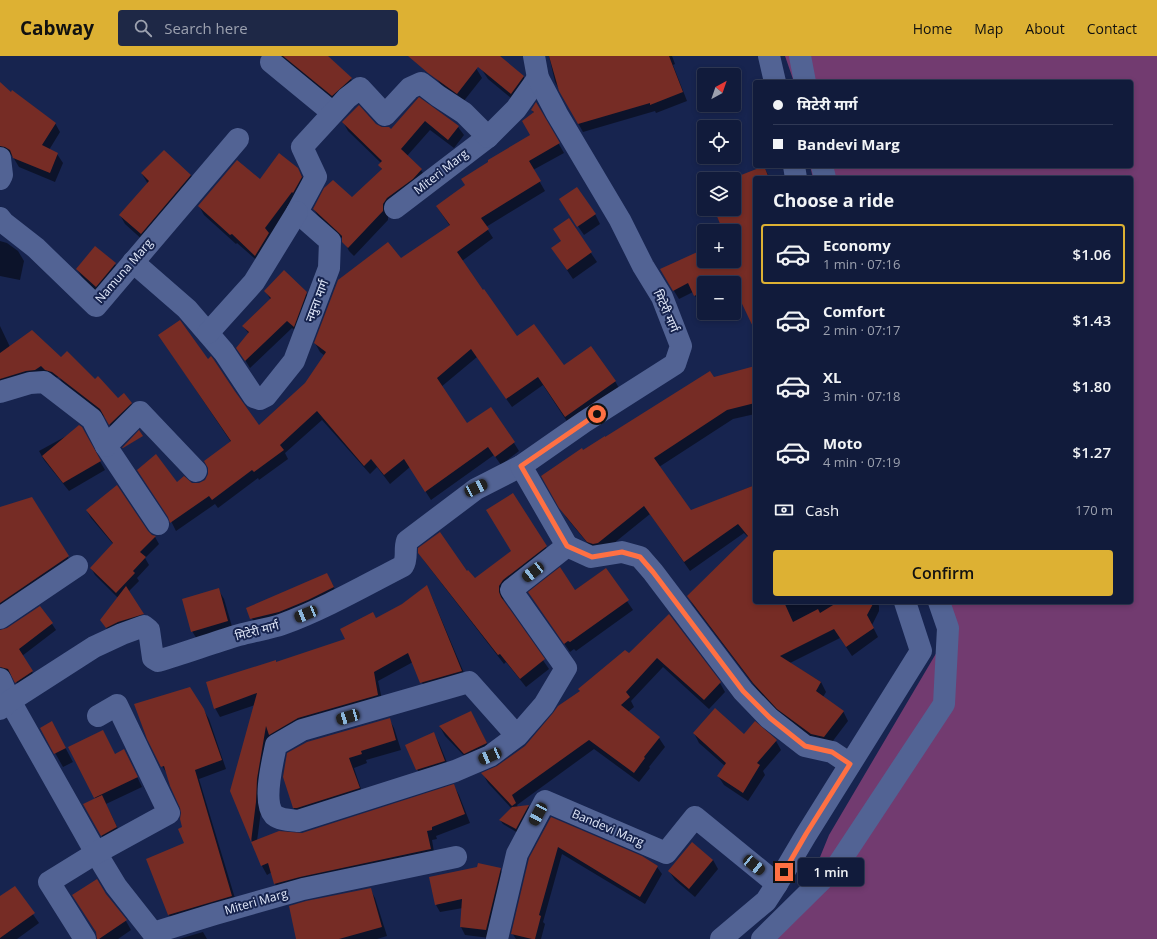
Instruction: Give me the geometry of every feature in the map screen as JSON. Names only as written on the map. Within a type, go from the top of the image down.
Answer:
[{"type":"street","points":[[534,56],[538,78]]},
{"type":"street","points":[[769,56],[775,80]]},
{"type":"street","points":[[800,56],[805,80]]},
{"type":"street","points":[[272,62],[333,113]]},
{"type":"street","name":"Miteri Marg","points":[[395,208],[488,137],[516,109],[538,78]]},
{"type":"street","name":"मिटेरी मार्ग","points":[[5,705],[94,647],[144,626],[149,630],[153,658],[158,660],[282,624],[306,614],[403,566],[406,560],[405,546],[407,541],[476,488],[521,466],[584,422],[675,364],[681,346],[662,297],[643,266],[620,220],[557,114],[538,78]]},
{"type":"street","points":[[208,333],[254,282],[297,212],[316,177],[302,147],[347,98],[360,88],[385,115],[410,88],[421,83],[464,113],[488,137]]},
{"type":"street","name":"Namuna Marg","points":[[0,218],[4,223],[36,248],[94,306],[98,305],[238,139]]},
{"type":"street","points":[[0,158],[2,175],[0,179]]},
{"type":"street","name":"नमुना मार्ग","points":[[133,262],[187,309],[224,352],[254,397],[260,399],[266,396],[294,361],[329,268],[330,242],[297,212]]},
{"type":"street","points":[[0,392],[30,383],[44,382],[92,419],[106,446],[158,524]]},
{"type":"street","points":[[106,446],[140,412],[196,471]]},
{"type":"street","points":[[521,466],[567,546],[592,557],[622,552],[640,557],[743,691],[770,718],[805,746],[832,752],[850,764]]},
{"type":"street","points":[[517,736],[469,682],[302,730],[276,745],[269,776],[270,807],[274,815],[283,819],[298,821],[455,771],[490,756],[517,736],[544,704],[566,668],[511,590],[567,546]]},
{"type":"street","points":[[0,618],[77,566]]},
{"type":"street","points":[[722,939],[766,901],[806,834],[921,651],[906,604]]},
{"type":"street","points":[[762,939],[839,863],[944,704],[948,628],[940,604]]},
{"type":"street","name":"Miteri Marg","points":[[0,679],[5,705],[116,886],[153,933],[303,889],[456,857]]},
{"type":"street","points":[[85,939],[49,882],[96,853],[169,814],[116,706],[98,716]]},
{"type":"street","name":"Bandevi Marg","points":[[497,939],[517,854],[545,801],[666,853],[695,817],[777,884]]},
{"type":"shaded area","points":[[785,56],[1157,56],[1157,939],[772,939],[818,862],[829,835],[954,623],[946,604],[1133,604],[1133,176],[812,176],[810,168],[1133,168],[1133,80],[793,80]]},
{"type":"building","points":[[283,56],[328,56],[352,78],[332,96]]},
{"type":"building","points":[[408,56],[500,56],[524,76],[511,94],[478,67],[457,94]]},
{"type":"building","points":[[549,56],[669,56],[683,92],[650,105],[650,103],[578,124],[559,91]]},
{"type":"building","points":[[0,82],[11,92],[12,90],[56,123],[42,145],[58,153],[50,173],[13,158],[10,150],[0,146]]},
{"type":"building","points":[[419,97],[459,126],[448,140],[425,121],[401,149],[422,169],[413,179],[387,198],[383,204],[383,211],[348,248],[342,242],[342,236],[313,209],[324,188],[333,180],[352,197],[382,169],[378,165],[382,161],[342,122],[359,105],[376,124],[382,127],[389,127],[391,129]]},
{"type":"building","points":[[536,102],[560,143],[529,161],[541,181],[481,218],[489,229],[457,252],[517,336],[534,324],[564,365],[591,346],[616,381],[565,417],[538,377],[506,399],[471,349],[437,378],[467,423],[491,407],[515,442],[495,457],[488,447],[425,492],[404,459],[384,475],[371,459],[364,466],[317,411],[280,445],[284,450],[254,472],[252,470],[212,500],[209,496],[170,523],[168,517],[137,470],[156,454],[177,482],[184,476],[192,483],[199,483],[205,480],[208,474],[208,468],[204,461],[231,441],[158,335],[180,320],[208,359],[211,356],[259,425],[305,383],[326,352],[314,343],[338,280],[388,242],[401,258],[450,225],[436,206],[465,185],[461,179],[488,162],[488,160],[530,135],[522,121],[534,112],[531,110]]},
{"type":"building","points":[[164,150],[191,175],[141,234],[119,215],[149,181],[141,173]]},
{"type":"building","points":[[279,153],[298,168],[302,177],[293,193],[292,192],[265,228],[269,233],[255,256],[232,234],[230,235],[198,206],[237,160],[260,179]]},
{"type":"building","points":[[759,168],[765,168],[768,176],[753,176],[753,327],[741,302],[741,276],[697,276],[697,295],[694,296],[688,283],[673,291],[660,269],[697,252],[697,268],[741,268],[741,224],[720,224],[717,216],[741,216],[741,175]]},
{"type":"building","points":[[577,187],[596,214],[577,227],[559,199]]},
{"type":"building","points":[[569,218],[592,252],[567,270],[551,248],[561,241],[553,229]]},
{"type":"building","points":[[95,246],[116,263],[96,287],[76,269]]},
{"type":"building","points":[[284,270],[307,292],[294,327],[287,321],[245,361],[236,348],[249,332],[242,326],[271,298],[264,291]]},
{"type":"building","points":[[32,330],[61,357],[67,351],[95,379],[98,376],[118,398],[124,393],[132,403],[109,425],[100,409],[52,372],[45,370],[41,366],[35,370],[26,371],[0,379],[0,353]]},
{"type":"building","points":[[753,367],[753,404],[727,410],[654,458],[691,510],[753,486],[753,604],[785,604],[793,622],[818,609],[820,613],[835,604],[873,604],[867,615],[874,628],[846,647],[834,629],[780,656],[821,682],[816,691],[844,711],[824,737],[811,734],[777,709],[753,683],[687,596],[748,536],[738,524],[684,562],[644,506],[598,543],[593,544],[587,542],[559,508],[541,476],[582,448],[583,450],[605,437],[710,371],[714,377]]},
{"type":"building","points":[[79,425],[82,427],[101,461],[63,483],[42,456]]},
{"type":"building","points":[[139,430],[143,436],[122,448]]},
{"type":"building","points":[[117,485],[148,531],[152,535],[156,536],[140,552],[146,557],[133,571],[135,573],[116,593],[90,568],[113,543],[86,510]]},
{"type":"building","points":[[513,493],[547,546],[503,580],[499,586],[501,597],[545,659],[520,679],[500,654],[498,655],[418,553],[418,548],[440,532],[467,571],[468,570],[475,578],[511,551],[486,510]]},
{"type":"building","points":[[32,497],[69,556],[0,603],[0,507]]},
{"type":"building","points":[[560,567],[575,590],[606,568],[629,600],[570,642],[568,641],[564,644],[528,592]]},
{"type":"building","points":[[327,573],[334,587],[279,612],[250,619],[246,608]]},
{"type":"building","points":[[427,585],[462,671],[420,683],[408,653],[374,672],[378,695],[298,718],[269,735],[266,726],[257,779],[251,842],[230,791],[257,693],[214,709],[206,682],[276,660],[276,662],[345,639],[340,629],[373,612],[376,618],[402,604]]},
{"type":"building","points":[[126,586],[144,614],[118,622],[106,628],[100,620]]},
{"type":"building","points":[[219,588],[228,621],[191,632],[182,599]]},
{"type":"building","points":[[40,606],[53,623],[19,649],[33,671],[15,683],[8,669],[0,667],[0,630],[7,628]]},
{"type":"building","points":[[669,614],[721,682],[704,700],[657,658],[626,692],[630,697],[621,705],[660,737],[644,757],[645,758],[634,773],[589,740],[512,795],[516,803],[512,806],[481,773],[497,766],[525,746],[558,706],[580,691],[578,689],[625,650],[629,653]]},
{"type":"building","points":[[190,687],[204,709],[222,760],[195,770],[232,896],[168,915],[146,859],[184,843],[178,829],[182,827],[180,819],[181,813],[164,766],[161,767],[147,739],[134,704]]},
{"type":"building","points":[[715,708],[744,734],[755,721],[777,740],[757,763],[760,765],[743,793],[717,776],[726,763],[693,733]]},
{"type":"building","points":[[471,711],[487,743],[464,754],[439,726]]},
{"type":"building","points":[[390,718],[396,740],[361,751],[362,754],[349,758],[360,788],[293,808],[283,777],[287,753],[307,742]]},
{"type":"building","points":[[52,721],[66,748],[54,754],[40,728]]},
{"type":"building","points":[[103,730],[115,754],[124,749],[138,777],[94,798],[68,747]]},
{"type":"building","points":[[434,732],[445,761],[416,770],[405,745]]},
{"type":"building","points":[[454,784],[465,814],[432,827],[432,830],[427,831],[431,849],[274,884],[268,863],[261,866],[251,842],[279,831],[302,833]]},
{"type":"building","points":[[102,795],[117,827],[101,836],[83,804]]},
{"type":"building","points":[[529,805],[516,829],[499,820],[512,807]]},
{"type":"building","points":[[551,817],[642,856],[658,866],[640,897],[558,847],[539,915],[541,916],[535,939],[511,934],[529,858]]},
{"type":"building","points":[[692,842],[713,860],[689,889],[668,871]]},
{"type":"building","points":[[478,863],[501,868],[486,930],[460,927],[462,899],[435,905],[429,877],[477,867]]},
{"type":"building","points":[[97,879],[106,894],[127,920],[99,939],[97,939],[96,932],[72,895]]},
{"type":"building","points":[[15,886],[35,913],[0,938],[0,896]]},
{"type":"building","points":[[371,888],[382,927],[339,939],[296,939],[289,906],[306,901]]},
{"type":"route","points":[[597,414],[521,466],[567,546],[592,557],[622,552],[640,557],[743,691],[770,718],[805,746],[832,752],[850,764],[784,872]]}]
